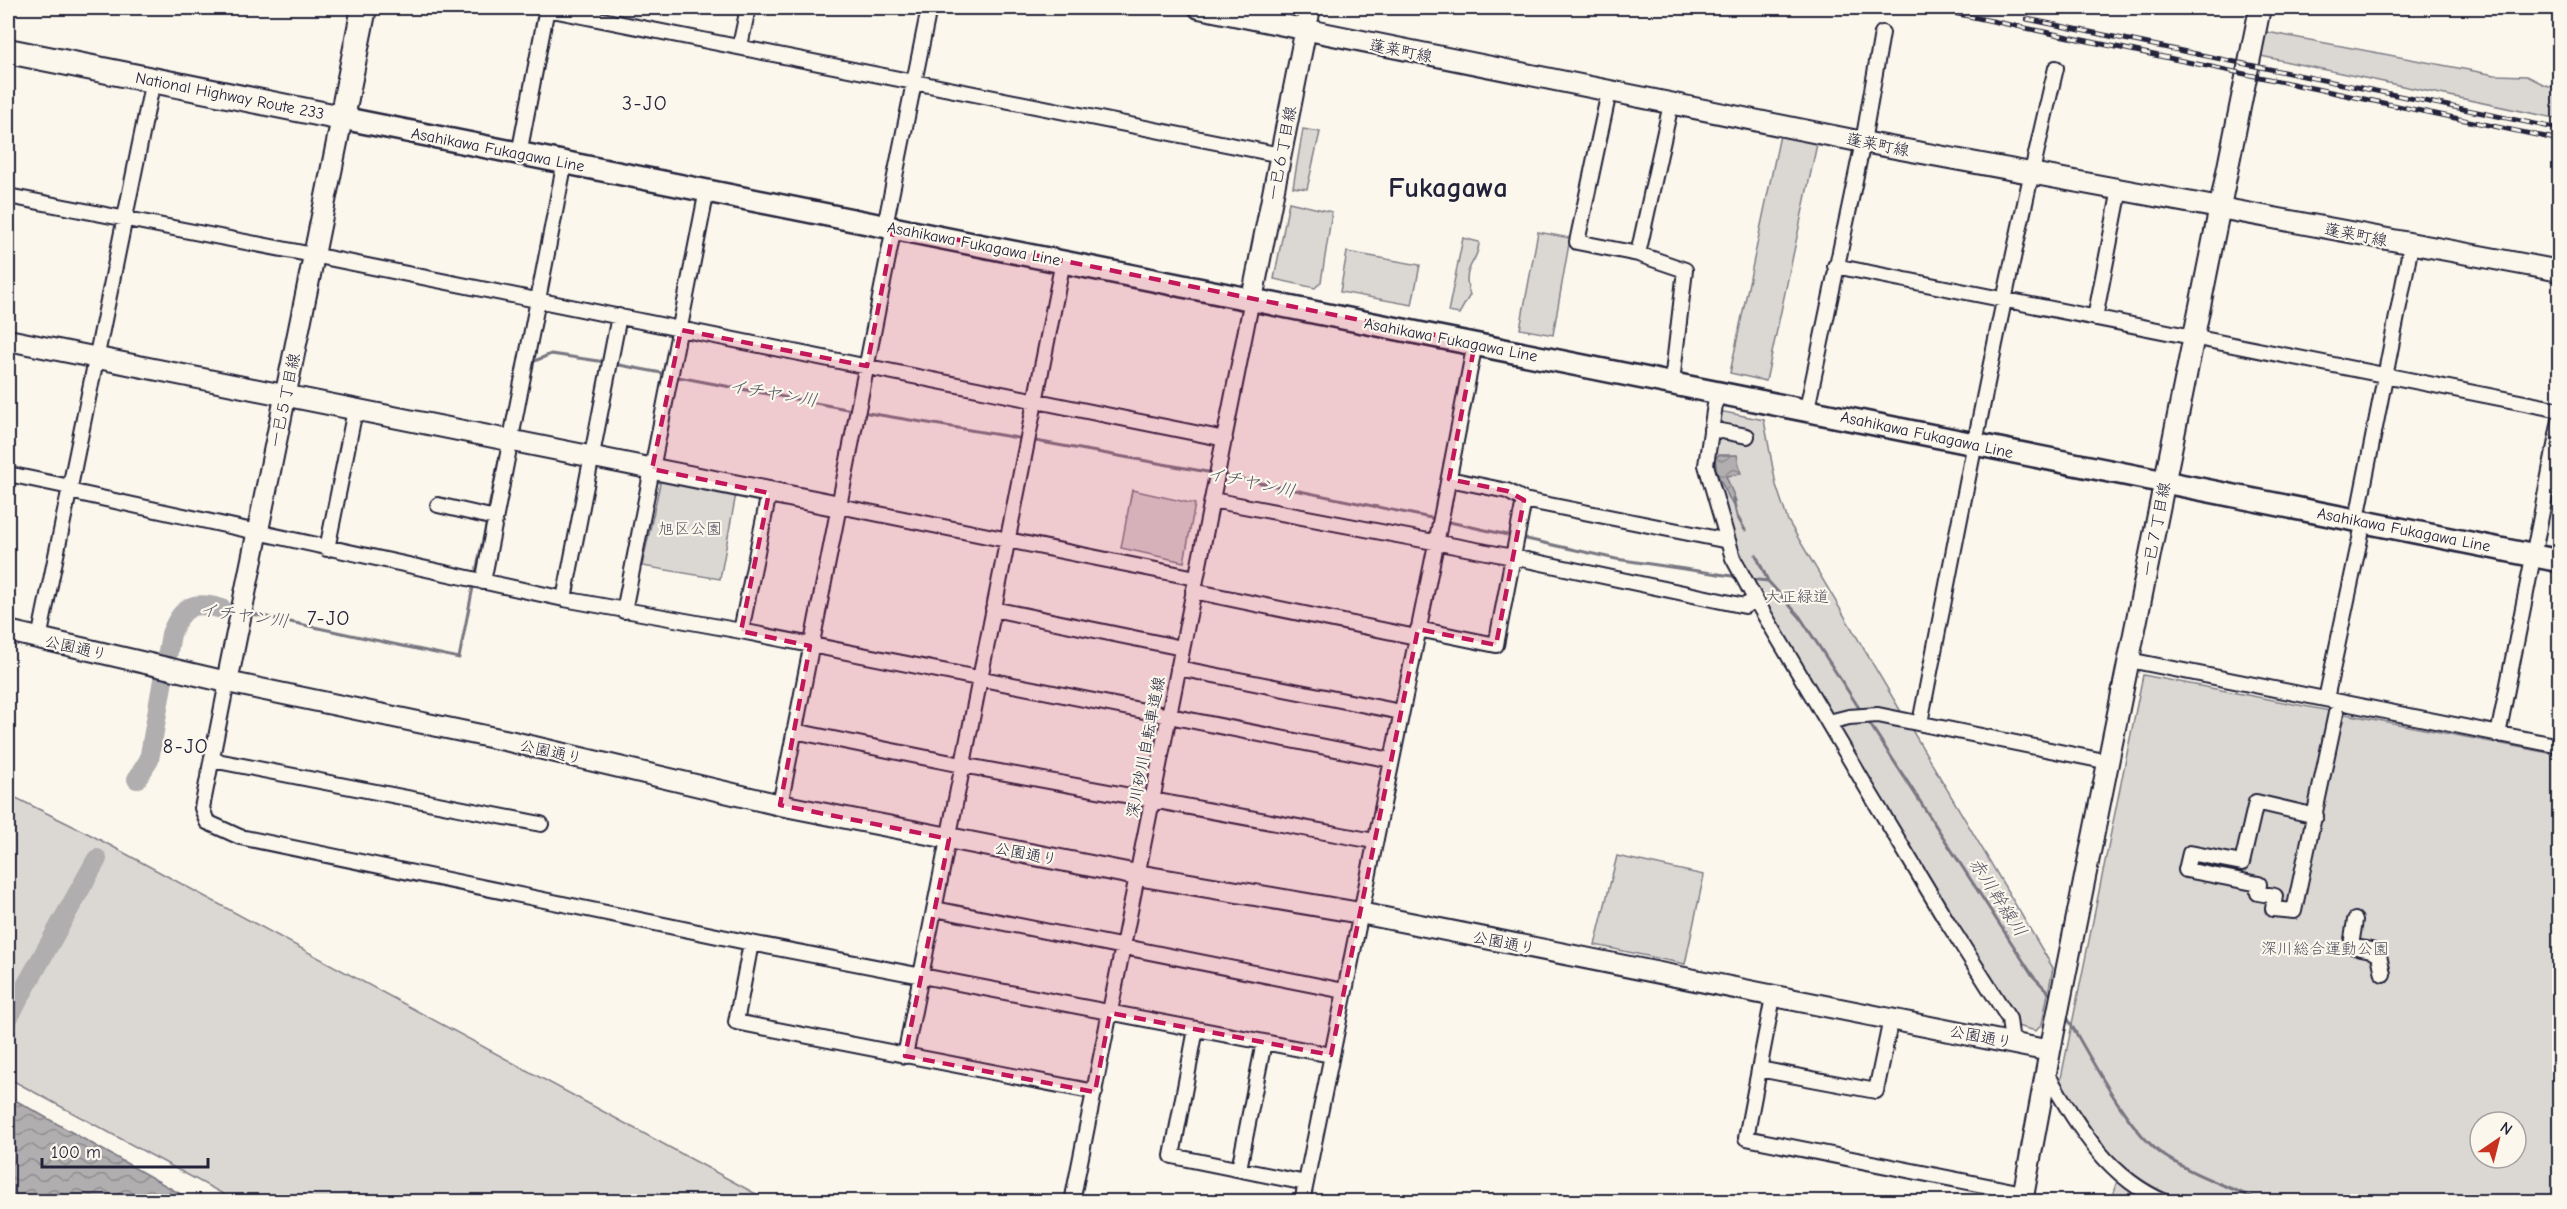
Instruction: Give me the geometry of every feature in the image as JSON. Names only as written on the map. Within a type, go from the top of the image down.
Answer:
[{"type":"highway","name":"National Highway Route 233","points":[[8,51],[342,117],[364,8]]},
{"type":"main road","name":"Asahikawa Fukagawa Line","points":[[342,117],[2559,561]]},
{"type":"street","points":[[519,154],[545,8],[1281,155]]},
{"type":"street","points":[[740,46],[748,8]]},
{"type":"street","points":[[780,805],[810,646],[868,366],[929,8]]},
{"type":"street","name":"蓬莱町線","points":[[1199,8],[1863,142],[2559,271]]},
{"type":"street","name":"一已６丁目線","points":[[1252,300],[1311,8]]},
{"type":"street","name":"一已７丁目線","points":[[2023,1197],[2090,850],[2260,8]]},
{"type":"street","points":[[1807,409],[1835,266],[1863,142],[1882,33]]},
{"type":"street","points":[[1920,723],[2031,174],[2056,68]]},
{"type":"street","points":[[39,639],[153,80]]},
{"type":"street","points":[[1609,92],[1577,242],[1638,254],[1685,270],[1672,382]]},
{"type":"street","points":[[1638,254],[1671,104]]},
{"type":"street","name":"一已５丁目線","points":[[227,682],[342,117]]},
{"type":"street","points":[[483,582],[565,161]]},
{"type":"street","points":[[2095,318],[2120,189]]},
{"type":"street","points":[[624,611],[707,190]]},
{"type":"street","points":[[8,196],[619,316],[1225,439]]},
{"type":"street","points":[[2326,699],[2411,245]]},
{"type":"street","points":[[905,1056],[949,839],[978,679],[1063,261]]},
{"type":"street","points":[[1835,266],[2559,410]]},
{"type":"street","name":"深川砂川自転車道線","points":[[1072,1202],[1252,300]]},
{"type":"street","points":[[564,599],[619,316]]},
{"type":"street","points":[[8,340],[1007,539],[1195,585],[1417,633],[1496,645],[1524,500]]},
{"type":"street","points":[[1302,1202],[1475,343]]},
{"type":"street","points":[[1717,391],[1706,465],[1733,558],[1755,599],[1948,923],[2009,1019],[2012,1043]]},
{"type":"street","points":[[327,549],[355,410]]},
{"type":"street","points":[[2498,735],[2559,420]]},
{"type":"street","points":[[1711,429],[1747,436]]},
{"type":"street","points":[[8,474],[327,549],[564,599],[741,631],[1391,760]]},
{"type":"street","points":[[1449,479],[1507,491],[1524,500],[1728,541]]},
{"type":"street","points":[[741,631],[769,493]]},
{"type":"street","points":[[1212,500],[1513,557],[1745,606],[1755,599]]},
{"type":"street","points":[[438,505],[495,518]]},
{"type":"street","points":[[993,609],[1182,648]]},
{"type":"street","name":"公園通り","points":[[8,631],[227,682],[510,741],[780,805],[1137,875],[1359,914],[2050,1051]]},
{"type":"street","points":[[2129,660],[2559,746]]},
{"type":"street","points":[[1178,668],[1401,712]]},
{"type":"street","points":[[227,682],[202,808],[207,822],[240,837],[751,943],[1331,1055]]},
{"type":"street","points":[[2316,816],[2256,802],[2242,863],[2190,852],[2186,870],[2259,884],[2258,893],[2275,896],[2273,909],[2294,911],[2316,816],[2336,713]]},
{"type":"street","points":[[1829,723],[1849,717],[1878,715],[2109,762]]},
{"type":"street","points":[[794,731],[962,765],[1374,841]]},
{"type":"street","points":[[212,760],[541,824]]},
{"type":"street","points":[[935,909],[1344,991]]},
{"type":"street","points":[[2355,920],[2351,946],[2371,950],[2379,955],[2383,974]]},
{"type":"street","points":[[751,943],[736,1022],[1095,1092]]},
{"type":"street","points":[[1773,997],[1746,1138],[2023,1197]]},
{"type":"street","points":[[1759,1069],[1876,1091],[1891,1019]]},
{"type":"street","points":[[1196,1029],[1172,1156],[1306,1183]]},
{"type":"street","points":[[1239,1169],[1263,1042]]},
{"type":"street","points":[[2046,1072],[2083,1131],[2118,1175],[2165,1202]]},
{"type":"highlighted area","points":[[894,227],[1475,343],[1449,479],[1507,491],[1524,500],[1496,645],[1418,629],[1331,1055],[1110,1013],[1095,1092],[905,1056],[949,839],[780,805],[810,646],[741,631],[769,493],[652,469],[681,330],[867,366]]},
{"type":"green space","points":[[2256,30],[2495,75],[2527,76],[2545,85],[2559,88],[2559,119],[2251,54]]},
{"type":"green space","points":[[1303,129],[1320,132],[1307,189],[1293,187]]},
{"type":"green space","points":[[1780,135],[1817,144],[1766,381],[1730,373]]},
{"type":"green space","points":[[1289,202],[1332,212],[1321,282],[1315,288],[1274,279]]},
{"type":"green space","points":[[1538,232],[1570,238],[1553,335],[1520,329]]},
{"type":"green space","points":[[1463,238],[1479,242],[1476,255],[1468,271],[1470,295],[1459,314],[1448,312]]},
{"type":"green space","points":[[1347,252],[1420,265],[1412,305],[1340,292]]},
{"type":"green space","name":"大正緑道","points":[[1719,411],[1764,420],[1776,485],[1788,521],[2053,968],[2042,1024],[2036,1031],[2017,1026],[1760,596],[1729,526],[1709,467]]},
{"type":"green space","name":"旭区公園","points":[[661,479],[736,494],[720,579],[642,566]]},
{"type":"green space","points":[[1132,490],[1195,504],[1184,562],[1121,548]]},
{"type":"green space","name":"深川総合運動公園","points":[[2143,675],[2559,755],[2559,1201],[2189,1201],[2147,1183],[2129,1170],[2113,1156],[2085,1121],[2060,1083]]},
{"type":"green space","points":[[8,794],[91,835],[769,1201],[236,1201],[8,1078]]},
{"type":"green space","points":[[1617,856],[1704,875],[1685,964],[1595,945]]},
{"type":"green space","points":[[2119,1175],[2160,1202],[2110,1202]]},
{"type":"water","points":[[1718,455],[1737,455],[1741,474],[1726,476],[1736,501],[1732,504],[1717,473],[1715,459]]},
{"type":"water","points":[[8,1096],[193,1201],[8,1201]]},
{"type":"waterway","name":"イチヤン川","points":[[530,363],[551,354],[605,362]]},
{"type":"waterway","name":"イチヤン川","points":[[614,364],[667,374]]},
{"type":"waterway","name":"イチヤン川","points":[[673,376],[852,410]]},
{"type":"waterway","name":"イチヤン川","points":[[862,412],[1024,439]]},
{"type":"waterway","name":"イチヤン川","points":[[1030,440],[1213,473]]},
{"type":"waterway","name":"イチヤン川","points":[[488,511],[502,447]]},
{"type":"waterway","name":"イチヤン川","points":[[1222,475],[1436,519]]},
{"type":"waterway","name":"赤川幹線川","points":[[1733,498],[1737,516],[1745,530]]},
{"type":"waterway","name":"イチヤン川","points":[[475,576],[487,521]]},
{"type":"waterway","name":"イチヤン川","points":[[1445,521],[1512,536]]},
{"type":"waterway","name":"イチヤン川","points":[[1522,538],[1616,559],[1739,577]]},
{"type":"waterway","name":"赤川幹線川","points":[[1756,555],[1768,581],[1800,617],[1861,711]]},
{"type":"waterway","name":"イチヤン川","points":[[1749,579],[1768,581]]},
{"type":"waterway","name":"イチヤン川","points":[[248,613],[459,658],[474,582]]},
{"type":"waterway","name":"イチヤン川","points":[[137,779],[149,760],[171,634],[175,625],[184,611],[190,608],[203,605],[222,609]]},
{"type":"waterway","name":"イチヤン川","points":[[222,609],[235,611]]},
{"type":"waterway","name":"赤川幹線川","points":[[1868,721],[2033,976],[2053,997]]},
{"type":"waterway","name":"イチヤン川","points":[[8,1018],[97,859]]},
{"type":"waterway","name":"赤川幹線川","points":[[2065,1014],[2122,1110],[2149,1143],[2163,1155],[2187,1169],[2263,1202]]},
{"type":"railway","points":[[1930,8],[2560,140]]},
{"type":"railway","points":[[2027,19],[2560,129]]},
{"type":"district","name":"3-JO","points":[[645,103]]},
{"type":"district","name":"Fukagawa","points":[[1448,187]]},
{"type":"district","name":"7-JO","points":[[329,618]]},
{"type":"district","name":"8-JO","points":[[186,746]]}]
